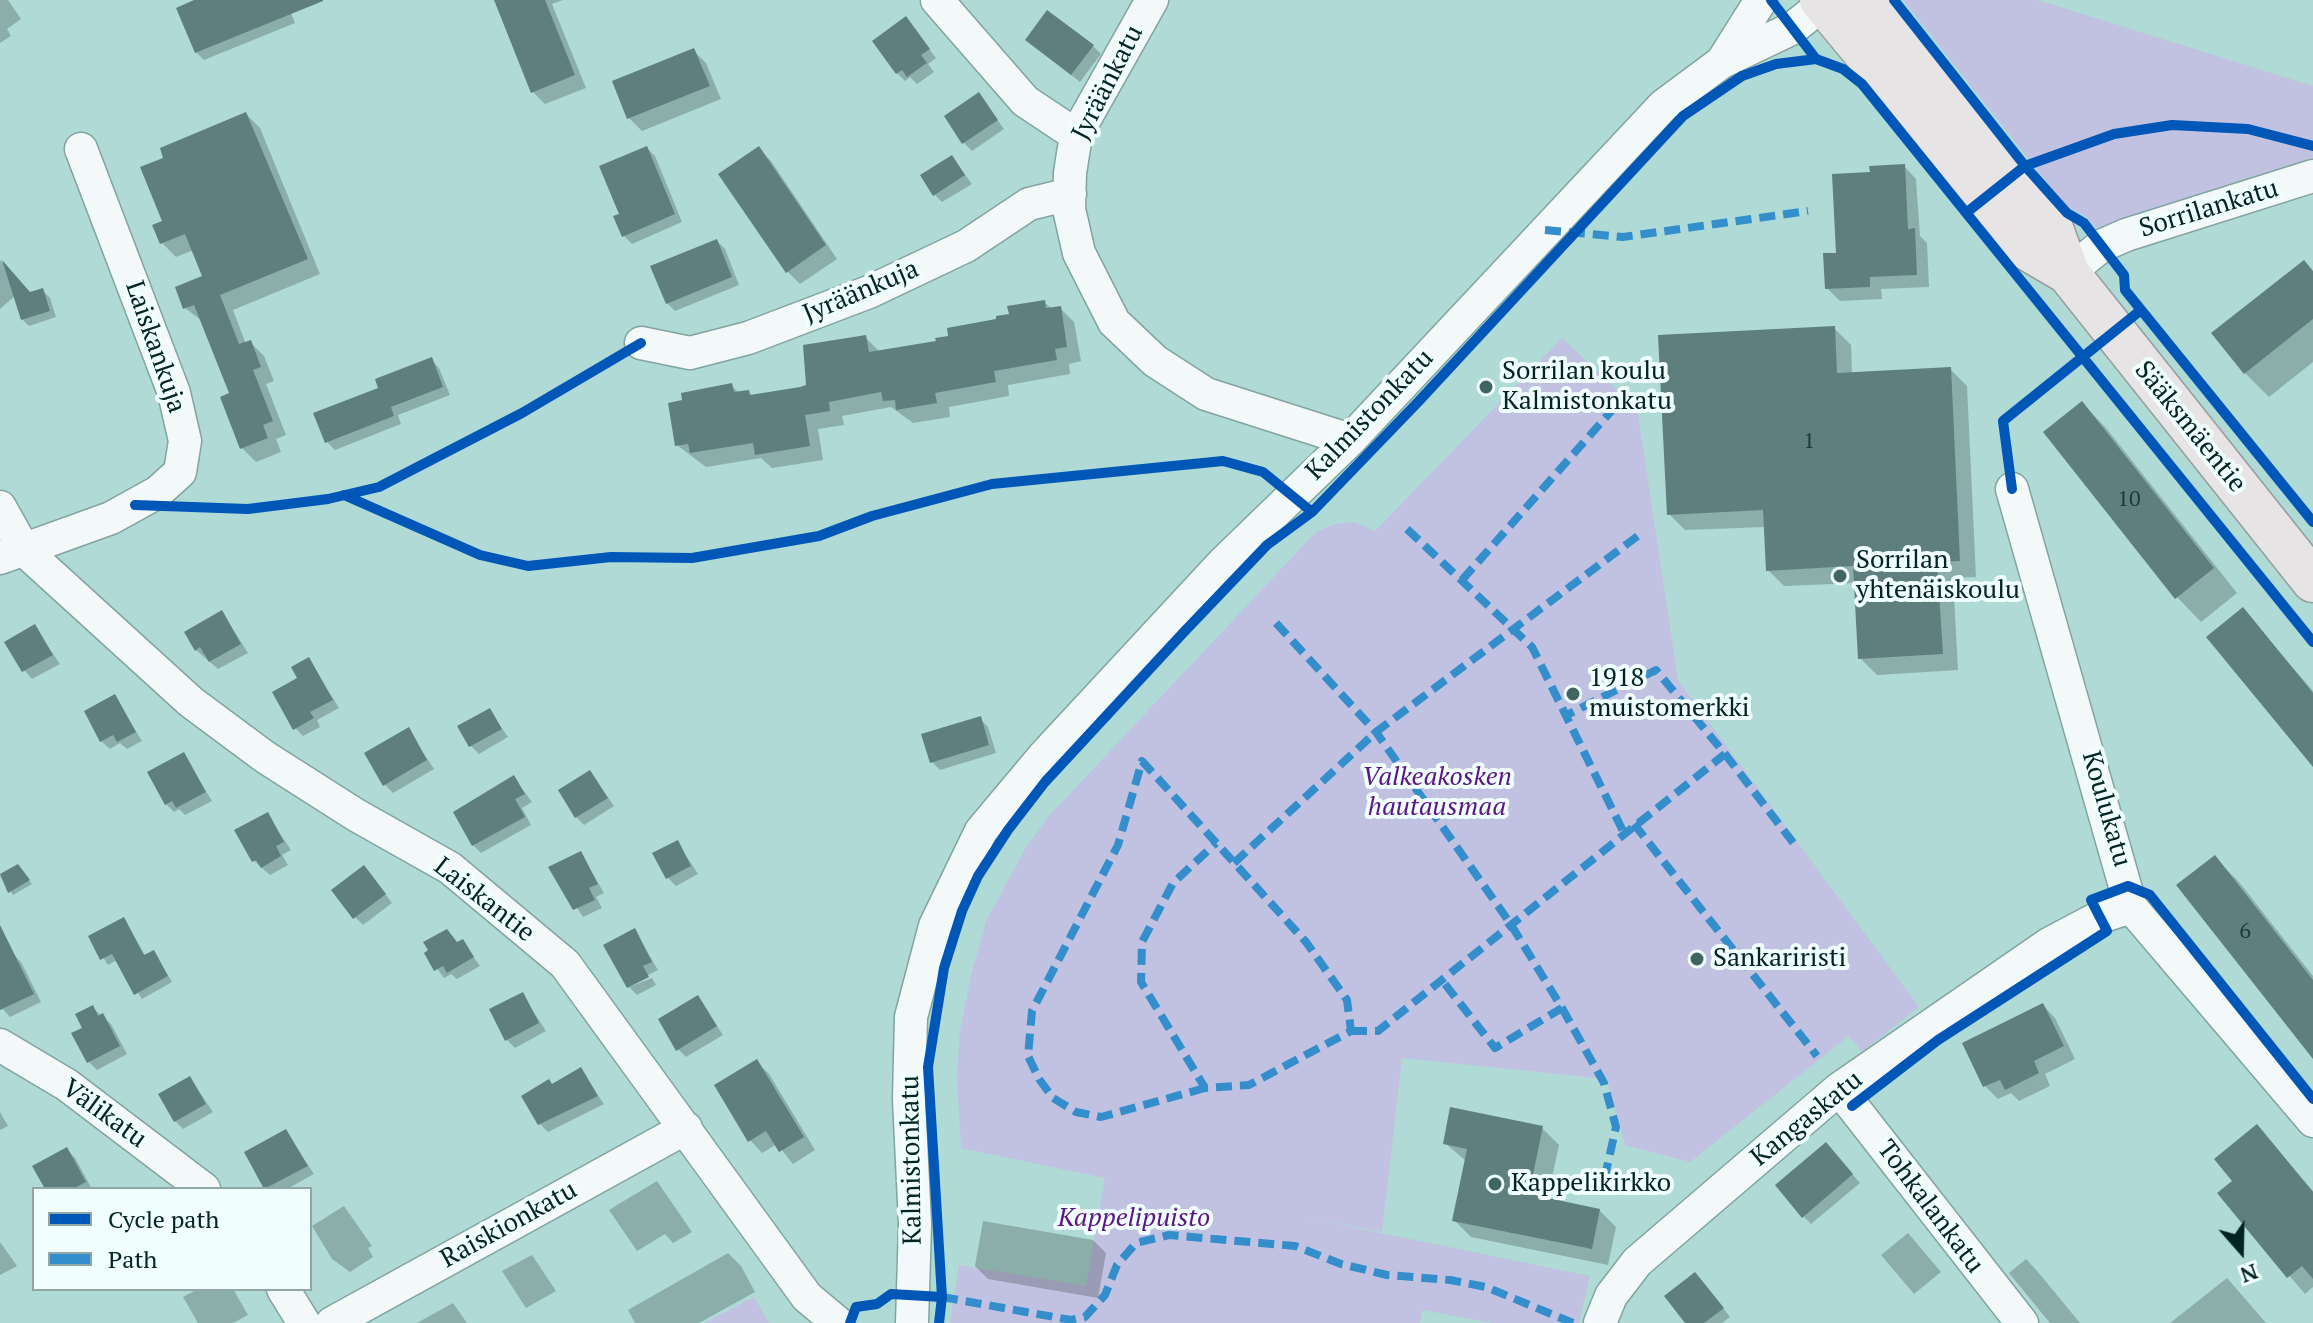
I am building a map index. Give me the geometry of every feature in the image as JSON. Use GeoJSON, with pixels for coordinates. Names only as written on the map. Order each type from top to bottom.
{"type":"FeatureCollection","features":[{"type":"Feature","properties":{"kind":"main road","name":"Sääksmäentie"},"geometry":{"type":"LineString","coordinates":[[1868,0],[2052,229],[2068,273],[2313,581]]}},
{"type":"Feature","properties":{"kind":"main road","name":"Sääksmäentie"},"geometry":{"type":"LineString","coordinates":[[1824,1],[2027,249],[2068,273]]}},
{"type":"Feature","properties":{"kind":"street"},"geometry":{"type":"LineString","coordinates":[[937,0],[1025,101],[1076,135]]}},
{"type":"Feature","properties":{"kind":"street","name":"Jyräänkatu"},"geometry":{"type":"LineString","coordinates":[[1152,0],[1076,135],[1070,194],[1079,253],[1114,322],[1155,361],[1206,394],[1350,440]]}},
{"type":"Feature","properties":{"kind":"street","name":"Kalmistonkatu"},"geometry":{"type":"LineString","coordinates":[[1722,62],[1761,0]]}},
{"type":"Feature","properties":{"kind":"street","name":"Kalmistonkatu"},"geometry":{"type":"LineString","coordinates":[[912,1323],[915,1224],[909,1099],[911,1017],[935,926],[981,831],[1043,757],[1224,562],[1350,440],[1664,105],[1722,62],[1786,32],[1824,1]]}},
{"type":"Feature","properties":{"kind":"street","name":"Laiskankuja"},"geometry":{"type":"LineString","coordinates":[[12,554],[111,518],[158,492],[180,472],[185,441],[174,393],[81,149]]}},
{"type":"Feature","properties":{"kind":"street","name":"Sorrilankatu"},"geometry":{"type":"LineString","coordinates":[[2068,273],[2101,246],[2126,235],[2313,176]]}},
{"type":"Feature","properties":{"kind":"street","name":"Jyräänkuja"},"geometry":{"type":"LineString","coordinates":[[641,343],[690,353],[748,338],[869,292],[966,246],[1029,204],[1070,194]]}},
{"type":"Feature","properties":{"kind":"street","name":"Koulukatu"},"geometry":{"type":"LineString","coordinates":[[2012,489],[2128,886],[2131,907],[2313,1121]]}},
{"type":"Feature","properties":{"kind":"street","name":"Laiskantie"},"geometry":{"type":"LineString","coordinates":[[0,507],[12,554],[191,702],[265,757],[356,815],[450,868],[565,964],[807,1297],[838,1323]]}},
{"type":"Feature","properties":{"kind":"street","name":"Kangaskatu"},"geometry":{"type":"LineString","coordinates":[[1600,1323],[1611,1296],[1637,1262],[1839,1089],[2049,944],[2100,917],[2131,907]]}},
{"type":"Feature","properties":{"kind":"street","name":"Välikatu"},"geometry":{"type":"LineString","coordinates":[[0,1045],[67,1085],[201,1187]]}},
{"type":"Feature","properties":{"kind":"street","name":"Tohkalankatu"},"geometry":{"type":"LineString","coordinates":[[1839,1089],[2022,1323]]}},
{"type":"Feature","properties":{"kind":"street","name":"Raiskionkatu"},"geometry":{"type":"LineString","coordinates":[[332,1323],[686,1128]]}},
{"type":"Feature","properties":{"kind":"street"},"geometry":{"type":"LineString","coordinates":[[284,1291],[304,1323]]}},
{"type":"Feature","properties":{"kind":"green space"},"geometry":{"type":"Polygon","coordinates":[[[1903,0],[2038,0],[2313,86],[2313,162],[2101,233],[2085,216],[2065,205],[1903,0]]]}},
{"type":"Feature","properties":{"kind":"green space","name":"Valkeakosken hautausmaa"},"geometry":{"type":"Polygon","coordinates":[[[1562,338],[1637,408],[1678,680],[1919,1007],[1862,1052],[1849,1036],[1690,1162],[1625,1145],[1607,1079],[1402,1058],[1382,1232],[1298,1216],[1590,1276],[1579,1323],[1492,1323],[1423,1310],[1420,1323],[950,1323],[959,1265],[1086,1286],[1105,1178],[961,1148],[957,1077],[960,1030],[971,976],[986,921],[1025,849],[1048,817],[1316,532],[1335,524],[1354,522],[1375,531],[1562,338]]]}},
{"type":"Feature","properties":{"kind":"green space"},"geometry":{"type":"Polygon","coordinates":[[[754,1297],[769,1323],[704,1323],[754,1297]]]}},
{"type":"Feature","properties":{"kind":"building"},"geometry":{"type":"Polygon","coordinates":[[[194,0],[323,1],[195,53],[176,8],[194,0]]]}},
{"type":"Feature","properties":{"kind":"building"},"geometry":{"type":"Polygon","coordinates":[[[494,0],[545,0],[575,75],[531,93],[494,0]]]}},
{"type":"Feature","properties":{"kind":"building"},"geometry":{"type":"Polygon","coordinates":[[[1047,10],[1094,45],[1071,75],[1025,40],[1047,10]]]}},
{"type":"Feature","properties":{"kind":"building"},"geometry":{"type":"Polygon","coordinates":[[[906,16],[930,49],[921,55],[927,63],[907,77],[902,70],[896,74],[872,41],[906,16]]]}},
{"type":"Feature","properties":{"kind":"building"},"geometry":{"type":"Polygon","coordinates":[[[694,48],[710,86],[627,119],[612,81],[694,48]]]}},
{"type":"Feature","properties":{"kind":"building"},"geometry":{"type":"Polygon","coordinates":[[[979,92],[998,120],[962,144],[944,116],[979,92]]]}},
{"type":"Feature","properties":{"kind":"building"},"geometry":{"type":"Polygon","coordinates":[[[246,112],[308,259],[220,295],[239,344],[251,340],[261,367],[253,370],[273,421],[263,425],[268,438],[240,449],[220,397],[229,393],[194,305],[183,309],[175,287],[202,276],[185,234],[160,244],[152,225],[162,221],[140,167],[163,158],[160,148],[246,112]]]}},
{"type":"Feature","properties":{"kind":"building"},"geometry":{"type":"Polygon","coordinates":[[[647,146],[675,214],[622,237],[613,216],[619,214],[599,166],[647,146]]]}},
{"type":"Feature","properties":{"kind":"building"},"geometry":{"type":"Polygon","coordinates":[[[759,146],[826,245],[786,273],[718,174],[759,146]]]}},
{"type":"Feature","properties":{"kind":"building"},"geometry":{"type":"Polygon","coordinates":[[[952,155],[965,175],[933,196],[920,175],[952,155]]]}},
{"type":"Feature","properties":{"kind":"building"},"geometry":{"type":"Polygon","coordinates":[[[1905,164],[1908,229],[1915,228],[1917,275],[1870,277],[1870,287],[1825,289],[1823,253],[1836,253],[1832,174],[1870,172],[1869,166],[1905,164]]]}},
{"type":"Feature","properties":{"kind":"building"},"geometry":{"type":"Polygon","coordinates":[[[717,239],[732,277],[666,304],[650,266],[717,239]]]}},
{"type":"Feature","properties":{"kind":"building"},"geometry":{"type":"Polygon","coordinates":[[[2,260],[30,292],[43,288],[50,311],[21,320],[2,260]]]}},
{"type":"Feature","properties":{"kind":"building"},"geometry":{"type":"Polygon","coordinates":[[[2304,260],[2313,271],[2313,319],[2244,374],[2211,333],[2304,260]]]}},
{"type":"Feature","properties":{"kind":"building"},"geometry":{"type":"Polygon","coordinates":[[[1045,300],[1046,308],[1061,306],[1067,347],[1055,349],[1057,360],[994,371],[996,382],[935,393],[937,403],[896,410],[895,400],[883,401],[881,392],[829,402],[830,411],[805,415],[810,446],[755,455],[753,443],[690,453],[688,444],[675,446],[668,403],[682,400],[681,393],[732,383],[734,392],[749,390],[750,395],[800,387],[806,385],[803,345],[866,335],[869,352],[936,341],[935,338],[948,336],[947,328],[996,319],[996,316],[1009,314],[1007,306],[1045,300]]]}},
{"type":"Feature","properties":{"kind":"building"},"geometry":{"type":"Polygon","coordinates":[[[1835,326],[1837,373],[1951,367],[1960,561],[1937,562],[1943,654],[1858,659],[1853,566],[1766,571],[1763,510],[1667,515],[1658,335],[1835,326]]]}},
{"type":"Feature","properties":{"kind":"building"},"geometry":{"type":"Polygon","coordinates":[[[432,357],[443,387],[391,407],[394,416],[325,443],[313,413],[378,388],[375,379],[432,357]]]}},
{"type":"Feature","properties":{"kind":"building"},"geometry":{"type":"Polygon","coordinates":[[[2082,401],[2214,568],[2175,599],[2043,432],[2082,401]]]}},
{"type":"Feature","properties":{"kind":"building"},"geometry":{"type":"Polygon","coordinates":[[[2243,607],[2313,693],[2313,767],[2206,637],[2243,607]]]}},
{"type":"Feature","properties":{"kind":"building"},"geometry":{"type":"Polygon","coordinates":[[[222,610],[241,644],[209,662],[200,647],[195,651],[184,632],[222,610]]]}},
{"type":"Feature","properties":{"kind":"building"},"geometry":{"type":"Polygon","coordinates":[[[35,624],[53,655],[22,672],[4,642],[35,624]]]}},
{"type":"Feature","properties":{"kind":"building"},"geometry":{"type":"Polygon","coordinates":[[[309,657],[333,700],[310,712],[314,718],[293,730],[272,692],[297,678],[291,667],[309,657]]]}},
{"type":"Feature","properties":{"kind":"building"},"geometry":{"type":"Polygon","coordinates":[[[115,694],[136,732],[117,742],[113,735],[100,742],[84,711],[115,694]]]}},
{"type":"Feature","properties":{"kind":"building"},"geometry":{"type":"Polygon","coordinates":[[[490,708],[502,729],[469,747],[457,726],[490,708]]]}},
{"type":"Feature","properties":{"kind":"building"},"geometry":{"type":"Polygon","coordinates":[[[981,716],[989,745],[930,763],[921,734],[981,716]]]}},
{"type":"Feature","properties":{"kind":"building"},"geometry":{"type":"Polygon","coordinates":[[[409,727],[427,760],[383,786],[364,753],[409,727]]]}},
{"type":"Feature","properties":{"kind":"building"},"geometry":{"type":"Polygon","coordinates":[[[184,752],[206,792],[176,808],[172,801],[165,805],[147,772],[184,752]]]}},
{"type":"Feature","properties":{"kind":"building"},"geometry":{"type":"Polygon","coordinates":[[[590,770],[608,798],[575,818],[558,790],[590,770]]]}},
{"type":"Feature","properties":{"kind":"building"},"geometry":{"type":"Polygon","coordinates":[[[514,775],[525,794],[515,799],[525,817],[472,846],[453,812],[514,775]]]}},
{"type":"Feature","properties":{"kind":"building"},"geometry":{"type":"Polygon","coordinates":[[[268,812],[284,842],[276,846],[281,856],[261,868],[256,860],[252,862],[234,830],[268,812]]]}},
{"type":"Feature","properties":{"kind":"building"},"geometry":{"type":"Polygon","coordinates":[[[678,840],[691,866],[666,879],[652,853],[678,840]]]}},
{"type":"Feature","properties":{"kind":"building"},"geometry":{"type":"Polygon","coordinates":[[[581,851],[598,884],[589,888],[595,900],[573,910],[548,867],[581,851]]]}},
{"type":"Feature","properties":{"kind":"building"},"geometry":{"type":"Polygon","coordinates":[[[2215,855],[2313,980],[2313,1059],[2176,885],[2215,855]]]}},
{"type":"Feature","properties":{"kind":"building"},"geometry":{"type":"Polygon","coordinates":[[[18,864],[30,880],[8,893],[0,874],[18,864]]]}},
{"type":"Feature","properties":{"kind":"building"},"geometry":{"type":"Polygon","coordinates":[[[364,865],[386,894],[353,919],[331,890],[364,865]]]}},
{"type":"Feature","properties":{"kind":"building"},"geometry":{"type":"Polygon","coordinates":[[[124,917],[144,955],[154,950],[168,976],[134,995],[112,954],[100,960],[88,936],[124,917]]]}},
{"type":"Feature","properties":{"kind":"building"},"geometry":{"type":"Polygon","coordinates":[[[0,925],[34,994],[0,1010],[0,925]]]}},
{"type":"Feature","properties":{"kind":"building"},"geometry":{"type":"Polygon","coordinates":[[[635,928],[652,962],[643,966],[649,977],[627,988],[603,945],[635,928]]]}},
{"type":"Feature","properties":{"kind":"building"},"geometry":{"type":"Polygon","coordinates":[[[447,929],[457,942],[463,939],[474,957],[447,973],[443,966],[434,971],[424,953],[428,950],[423,942],[447,929]]]}},
{"type":"Feature","properties":{"kind":"building"},"geometry":{"type":"Polygon","coordinates":[[[523,992],[539,1023],[505,1041],[489,1009],[523,992]]]}},
{"type":"Feature","properties":{"kind":"building"},"geometry":{"type":"Polygon","coordinates":[[[698,995],[717,1026],[676,1051],[658,1019],[698,995]]]}},
{"type":"Feature","properties":{"kind":"building"},"geometry":{"type":"Polygon","coordinates":[[[2043,1003],[2064,1046],[2034,1061],[2039,1073],[2005,1090],[2000,1080],[1983,1087],[1962,1043],[2043,1003]]]}},
{"type":"Feature","properties":{"kind":"building"},"geometry":{"type":"Polygon","coordinates":[[[93,1005],[98,1016],[103,1013],[120,1046],[87,1063],[71,1033],[82,1028],[75,1014],[93,1005]]]}},
{"type":"Feature","properties":{"kind":"building"},"geometry":{"type":"Polygon","coordinates":[[[757,1059],[804,1137],[779,1152],[766,1131],[748,1142],[714,1085],[757,1059]]]}},
{"type":"Feature","properties":{"kind":"building"},"geometry":{"type":"Polygon","coordinates":[[[581,1067],[598,1096],[538,1125],[521,1096],[549,1079],[552,1084],[581,1067]]]}},
{"type":"Feature","properties":{"kind":"building"},"geometry":{"type":"Polygon","coordinates":[[[190,1076],[206,1104],[174,1122],[158,1094],[190,1076]]]}},
{"type":"Feature","properties":{"kind":"building","name":"Kappelikirkko"},"geometry":{"type":"Polygon","coordinates":[[[1450,1107],[1543,1126],[1529,1194],[1600,1209],[1592,1249],[1452,1221],[1467,1149],[1443,1144],[1450,1107]]]}},
{"type":"Feature","properties":{"kind":"building"},"geometry":{"type":"Polygon","coordinates":[[[2257,1124],[2313,1192],[2313,1279],[2302,1266],[2287,1278],[2217,1193],[2232,1181],[2214,1159],[2257,1124]]]}},
{"type":"Feature","properties":{"kind":"building"},"geometry":{"type":"Polygon","coordinates":[[[286,1129],[308,1166],[263,1187],[244,1152],[286,1129]]]}},
{"type":"Feature","properties":{"kind":"building"},"geometry":{"type":"Polygon","coordinates":[[[1826,1142],[1853,1174],[1802,1218],[1775,1185],[1826,1142]]]}},
{"type":"Feature","properties":{"kind":"building"},"geometry":{"type":"Polygon","coordinates":[[[67,1147],[86,1182],[76,1187],[44,1187],[32,1166],[67,1147]]]}},
{"type":"Feature","properties":{"kind":"building"},"geometry":{"type":"Polygon","coordinates":[[[1695,1272],[1724,1308],[1704,1323],[1685,1323],[1664,1296],[1695,1272]]]}},
{"type":"Feature","properties":{"kind":"marked path"},"geometry":{"type":"LineString","coordinates":[[1545,230],[1623,237],[1808,211]]}},
{"type":"Feature","properties":{"kind":"marked path"},"geometry":{"type":"LineString","coordinates":[[1462,580],[1615,407]]}},
{"type":"Feature","properties":{"kind":"marked path"},"geometry":{"type":"LineString","coordinates":[[1407,529],[1532,647],[1623,831]]}},
{"type":"Feature","properties":{"kind":"marked path"},"geometry":{"type":"LineString","coordinates":[[1234,863],[1376,732],[1639,535]]}},
{"type":"Feature","properties":{"kind":"marked path"},"geometry":{"type":"LineString","coordinates":[[1276,623],[1376,732],[1510,923],[1562,1008],[1495,1048],[1441,979]]}},
{"type":"Feature","properties":{"kind":"marked path"},"geometry":{"type":"LineString","coordinates":[[1351,1031],[1378,1031],[1725,754],[1656,670],[1567,715]]}},
{"type":"Feature","properties":{"kind":"marked path"},"geometry":{"type":"LineString","coordinates":[[1725,754],[1798,849]]}},
{"type":"Feature","properties":{"kind":"marked path"},"geometry":{"type":"LineString","coordinates":[[1205,1088],[1101,1117],[1076,1112],[1053,1098],[1028,1056],[1032,1011],[1118,845],[1142,761],[1306,942],[1347,1000],[1351,1031],[1249,1085],[1205,1088],[1141,982],[1142,942],[1173,883],[1216,843]]}},
{"type":"Feature","properties":{"kind":"marked path"},"geometry":{"type":"LineString","coordinates":[[1634,824],[1817,1056]]}},
{"type":"Feature","properties":{"kind":"marked path"},"geometry":{"type":"LineString","coordinates":[[1562,1008],[1604,1083],[1616,1127],[1603,1185]]}},
{"type":"Feature","properties":{"kind":"marked path"},"geometry":{"type":"LineString","coordinates":[[942,1297],[1071,1320],[1085,1317],[1105,1295],[1117,1265],[1136,1243],[1169,1235],[1295,1246],[1341,1264],[1387,1275],[1450,1280],[1486,1287],[1573,1323]]}},
{"type":"Feature","properties":{"kind":"cycle path"},"geometry":{"type":"LineString","coordinates":[[1771,0],[1816,59],[1843,69],[1862,84],[2313,642]]}},
{"type":"Feature","properties":{"kind":"cycle path"},"geometry":{"type":"LineString","coordinates":[[1894,0],[2025,166],[2067,213],[2084,223],[2124,275],[2125,290],[2313,522]]}},
{"type":"Feature","properties":{"kind":"cycle path"},"geometry":{"type":"LineString","coordinates":[[939,1323],[942,1297],[928,1067],[944,968],[962,911],[978,876],[1008,830],[1045,782],[1183,633],[1267,545],[1312,512],[1683,116],[1742,76],[1776,64],[1816,59]]}},
{"type":"Feature","properties":{"kind":"cycle path"},"geometry":{"type":"LineString","coordinates":[[1966,213],[2025,166],[2114,134],[2172,125],[2248,129],[2313,146]]}},
{"type":"Feature","properties":{"kind":"cycle path"},"geometry":{"type":"LineString","coordinates":[[2012,489],[2003,421],[2141,310]]}},
{"type":"Feature","properties":{"kind":"cycle path"},"geometry":{"type":"LineString","coordinates":[[135,505],[248,509],[328,499],[379,487],[522,413],[641,343]]}},
{"type":"Feature","properties":{"kind":"cycle path"},"geometry":{"type":"LineString","coordinates":[[344,495],[480,555],[528,566],[611,557],[692,558],[819,536],[872,516],[992,484],[1223,461],[1263,472],[1312,512]]}},
{"type":"Feature","properties":{"kind":"cycle path"},"geometry":{"type":"LineString","coordinates":[[1852,1106],[1938,1040],[2107,931],[2091,900],[2128,886],[2150,895],[2313,1099]]}},
{"type":"Feature","properties":{"kind":"cycle path"},"geometry":{"type":"LineString","coordinates":[[850,1323],[856,1307],[877,1304],[891,1294],[942,1297]]}},
{"type":"Feature","properties":{"kind":"place","name":"Sorrilan koulu Kalmistonkatu"},"geometry":{"type":"Point","coordinates":[1486,387]}},
{"type":"Feature","properties":{"kind":"place","name":"Sorrilan yhtenäiskoulu"},"geometry":{"type":"Point","coordinates":[1840,576]}},
{"type":"Feature","properties":{"kind":"place","name":"1918 muistomerkki"},"geometry":{"type":"Point","coordinates":[1573,694]}},
{"type":"Feature","properties":{"kind":"place","name":"Sankariristi"},"geometry":{"type":"Point","coordinates":[1697,959]}},
{"type":"Feature","properties":{"kind":"place","name":"Kappelikirkko"},"geometry":{"type":"Point","coordinates":[1495,1184]}},
{"type":"Feature","properties":{"kind":"park label","name":"Kappelipuisto"},"geometry":{"type":"Point","coordinates":[1134,1219]}}]}
